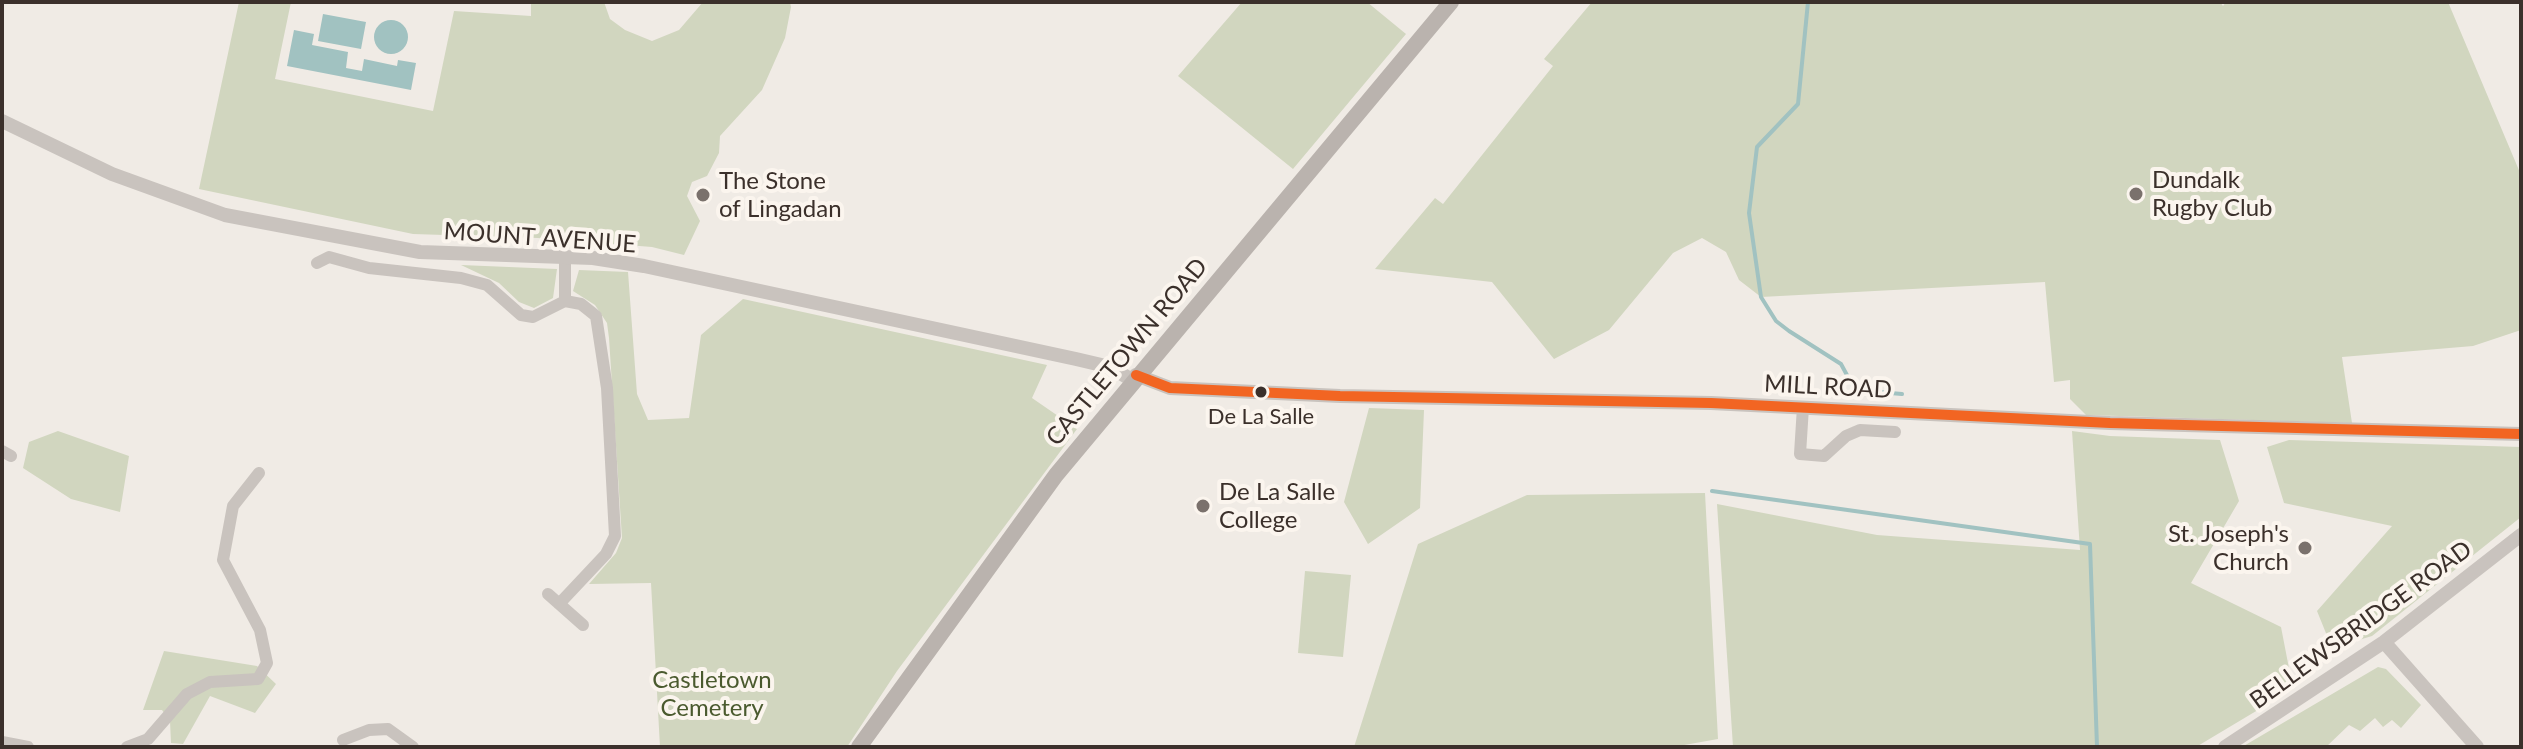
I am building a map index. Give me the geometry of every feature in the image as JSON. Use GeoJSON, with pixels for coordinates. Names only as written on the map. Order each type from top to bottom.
{"type":"FeatureCollection","features":[{"type":"Feature","properties":{"kind":"main road","name":"CASTLETOWN ROAD"},"geometry":{"type":"LineString","coordinates":[[859,747],[1056,475],[1451,2]]}},
{"type":"Feature","properties":{"kind":"street","name":"MOUNT AVENUE"},"geometry":{"type":"LineString","coordinates":[[2,121],[112,174],[225,215],[420,252],[593,258],[644,266],[1110,367],[1134,378]]}},
{"type":"Feature","properties":{"kind":"street"},"geometry":{"type":"LineString","coordinates":[[317,263],[329,257],[369,268],[461,278],[487,285],[521,315],[533,317],[565,301],[581,304],[596,316],[602,339],[615,536],[606,554],[559,604]]}},
{"type":"Feature","properties":{"kind":"street"},"geometry":{"type":"LineString","coordinates":[[565,258],[565,301]]}},
{"type":"Feature","properties":{"kind":"street","name":"MILL ROAD"},"geometry":{"type":"LineString","coordinates":[[1134,378],[1170,388],[1340,396],[1534,398],[1803,407],[2110,423],[2521,434]]}},
{"type":"Feature","properties":{"kind":"street"},"geometry":{"type":"LineString","coordinates":[[1803,407],[1800,454],[1824,456],[1846,436],[1860,430],[1895,432]]}},
{"type":"Feature","properties":{"kind":"street"},"geometry":{"type":"LineString","coordinates":[[127,747],[148,739],[187,694],[210,682],[258,679],[267,663],[260,630],[223,560],[233,506],[259,473]]}},
{"type":"Feature","properties":{"kind":"street","name":"BELLEWSBRIDGE ROAD"},"geometry":{"type":"LineString","coordinates":[[2225,747],[2384,642],[2521,535]]}},
{"type":"Feature","properties":{"kind":"street"},"geometry":{"type":"LineString","coordinates":[[548,594],[583,625]]}},
{"type":"Feature","properties":{"kind":"street"},"geometry":{"type":"LineString","coordinates":[[2384,642],[2477,747]]}},
{"type":"Feature","properties":{"kind":"street"},"geometry":{"type":"LineString","coordinates":[[343,740],[369,730],[388,729],[413,747]]}},
{"type":"Feature","properties":{"kind":"street"},"geometry":{"type":"LineString","coordinates":[[6,745],[28,747]]}},
{"type":"Feature","properties":{"kind":"green space"},"geometry":{"type":"Polygon","coordinates":[[[239,2],[291,2],[275,79],[433,111],[454,11],[531,16],[531,2],[604,2],[610,19],[625,30],[652,41],[679,30],[703,2],[790,2],[791,7],[785,38],[762,90],[720,136],[719,153],[707,176],[692,182],[687,196],[700,221],[684,255],[652,247],[538,238],[413,234],[199,189],[239,2]]]}},
{"type":"Feature","properties":{"kind":"green space"},"geometry":{"type":"Polygon","coordinates":[[[1242,2],[1367,2],[1406,34],[1293,169],[1178,76],[1242,2]]]}},
{"type":"Feature","properties":{"kind":"green space","name":"Dundalk Rugby Club"},"geometry":{"type":"Polygon","coordinates":[[[1592,2],[2220,2],[2223,6],[2226,2],[2448,2],[2521,175],[2521,330],[2473,346],[2342,357],[2352,423],[2086,415],[2070,399],[2070,380],[2054,382],[2045,282],[1761,297],[1739,280],[1726,252],[1702,238],[1673,253],[1609,330],[1554,359],[1492,282],[1375,269],[1435,198],[1443,204],[1553,66],[1544,59],[1592,2]]]}},
{"type":"Feature","properties":{"kind":"green space"},"geometry":{"type":"Polygon","coordinates":[[[461,265],[557,269],[553,298],[534,308],[519,302],[499,283],[461,265]]]}},
{"type":"Feature","properties":{"kind":"green space","name":"Castletown Cemetery"},"geometry":{"type":"Polygon","coordinates":[[[579,270],[628,272],[637,394],[648,420],[689,418],[701,335],[743,299],[1047,365],[1032,398],[1077,429],[897,671],[847,747],[660,747],[651,583],[589,584],[616,553],[622,538],[607,323],[595,305],[573,291],[579,270]]]}},
{"type":"Feature","properties":{"kind":"green space"},"geometry":{"type":"Polygon","coordinates":[[[1369,408],[1424,410],[1420,508],[1368,544],[1344,502],[1369,408]]]}},
{"type":"Feature","properties":{"kind":"green space"},"geometry":{"type":"Polygon","coordinates":[[[58,431],[129,456],[120,512],[71,499],[23,468],[29,442],[58,431]]]}},
{"type":"Feature","properties":{"kind":"green space"},"geometry":{"type":"Polygon","coordinates":[[[2072,431],[2110,436],[2220,440],[2239,501],[2191,583],[2281,627],[2293,689],[2196,747],[1733,747],[1717,504],[1877,535],[2080,550],[2072,431]]]}},
{"type":"Feature","properties":{"kind":"green space"},"geometry":{"type":"Polygon","coordinates":[[[2289,440],[2521,447],[2521,517],[2372,636],[2332,648],[2317,611],[2392,526],[2284,503],[2267,447],[2289,440]]]}},
{"type":"Feature","properties":{"kind":"green space"},"geometry":{"type":"Polygon","coordinates":[[[1705,493],[1718,739],[1673,747],[1354,747],[1418,544],[1527,495],[1705,493]]]}},
{"type":"Feature","properties":{"kind":"green space"},"geometry":{"type":"Polygon","coordinates":[[[1305,571],[1351,575],[1343,657],[1298,653],[1305,571]]]}},
{"type":"Feature","properties":{"kind":"green space"},"geometry":{"type":"Polygon","coordinates":[[[164,651],[257,666],[276,684],[255,713],[210,696],[183,744],[171,743],[170,721],[162,710],[143,710],[164,651]]]}},
{"type":"Feature","properties":{"kind":"green space"},"geometry":{"type":"Polygon","coordinates":[[[2378,667],[2386,669],[2421,705],[2401,728],[2392,720],[2383,727],[2375,718],[2360,731],[2349,725],[2326,747],[2242,747],[2378,667]]]}},
{"type":"Feature","properties":{"kind":"water"},"geometry":{"type":"Polygon","coordinates":[[[323,14],[366,22],[361,49],[318,41],[323,14]]]}},
{"type":"Feature","properties":{"kind":"water"},"geometry":{"type":"Polygon","coordinates":[[[391,20],[403,25],[408,37],[403,49],[391,54],[379,49],[374,37],[379,25],[391,20]]]}},
{"type":"Feature","properties":{"kind":"water"},"geometry":{"type":"Polygon","coordinates":[[[294,30],[314,34],[312,45],[348,52],[346,68],[362,71],[364,59],[397,66],[398,60],[416,63],[411,90],[287,66],[294,30]]]}},
{"type":"Feature","properties":{"kind":"waterway"},"geometry":{"type":"LineString","coordinates":[[1808,2],[1798,104],[1757,147],[1749,213],[1761,297],[1776,321],[1841,364],[1855,390],[1902,394]]}},
{"type":"Feature","properties":{"kind":"waterway"},"geometry":{"type":"LineString","coordinates":[[1712,491],[2090,544],[2097,747]]}},
{"type":"Feature","properties":{"kind":"transit line"},"geometry":{"type":"LineString","coordinates":[[1136,375],[1170,388],[1340,396],[1711,403],[2110,423],[2521,434]]}},
{"type":"Feature","properties":{"kind":"place","name":"Dundalk Rugby Club"},"geometry":{"type":"Point","coordinates":[2136,194]}},
{"type":"Feature","properties":{"kind":"place","name":"The Stone of Lingadan"},"geometry":{"type":"Point","coordinates":[703,195]}},
{"type":"Feature","properties":{"kind":"place","name":"De La Salle"},"geometry":{"type":"Point","coordinates":[1261,392]}},
{"type":"Feature","properties":{"kind":"place","name":"De La Salle College"},"geometry":{"type":"Point","coordinates":[1203,506]}},
{"type":"Feature","properties":{"kind":"place","name":"St. Joseph's Church"},"geometry":{"type":"Point","coordinates":[2305,548]}}]}
